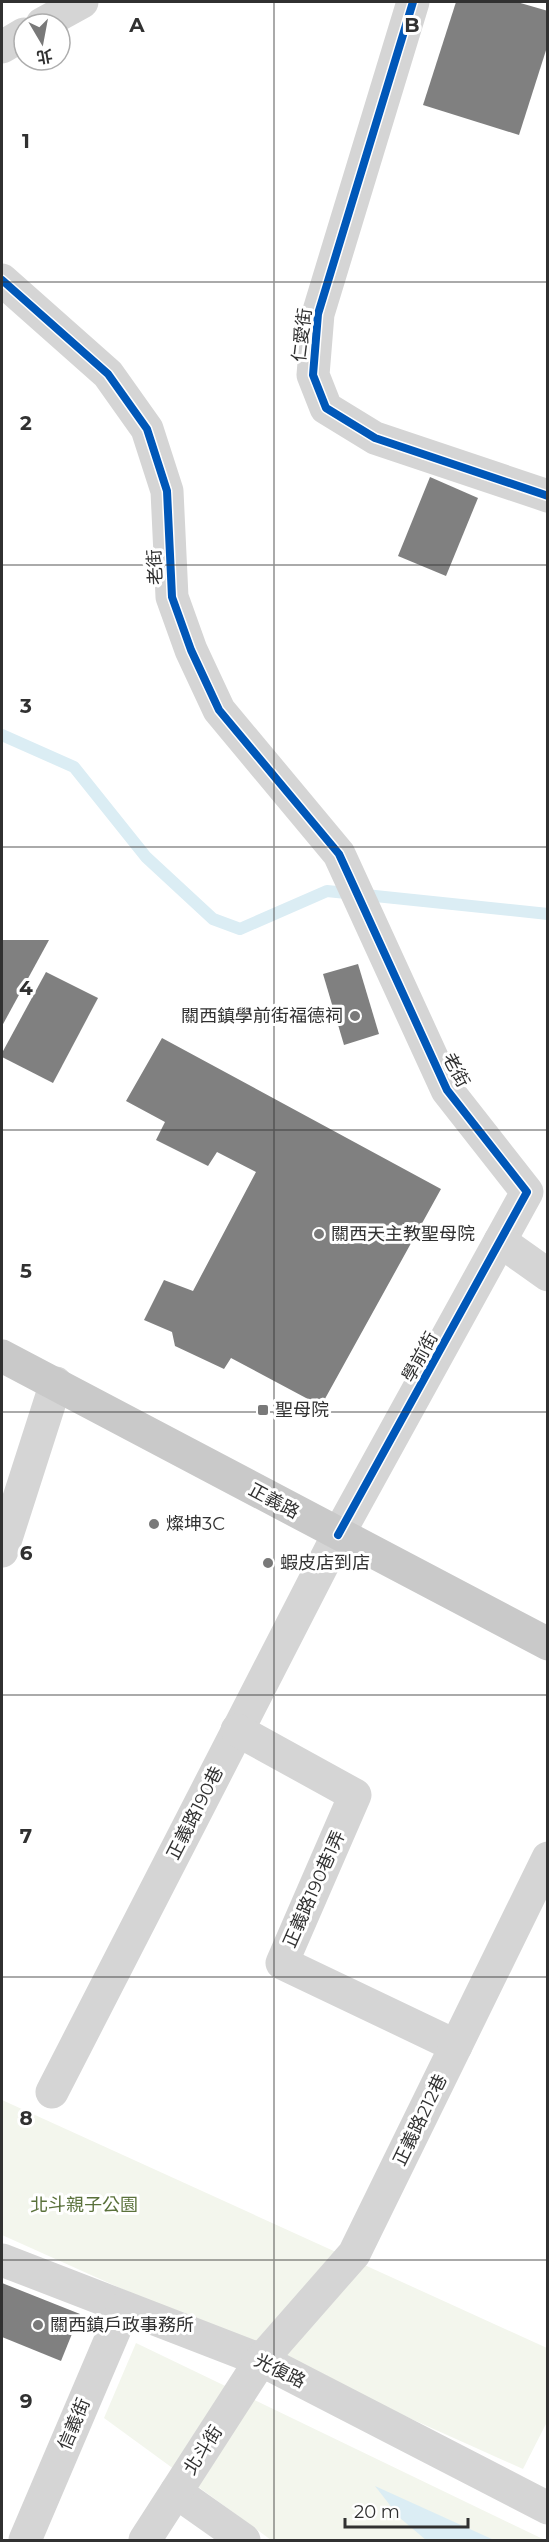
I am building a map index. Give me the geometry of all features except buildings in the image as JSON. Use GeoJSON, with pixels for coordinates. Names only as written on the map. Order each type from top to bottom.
{"type":"FeatureCollection","features":[{"type":"Feature","properties":{"kind":"main road","name":"正義路"},"geometry":{"type":"LineString","coordinates":[[2,1356],[548,1644]]}},
{"type":"Feature","properties":{"kind":"street"},"geometry":{"type":"LineString","coordinates":[[64,12],[82,2]]}},
{"type":"Feature","properties":{"kind":"street","name":"仁愛街"},"geometry":{"type":"LineString","coordinates":[[413,2],[318,314],[313,375],[326,408],[375,438],[548,496]]}},
{"type":"Feature","properties":{"kind":"street","name":"老街"},"geometry":{"type":"LineString","coordinates":[[2,280],[108,374],[147,429],[167,491],[172,597],[191,650],[219,710],[339,854],[447,1090],[527,1192]]}},
{"type":"Feature","properties":{"kind":"street","name":"學前街"},"geometry":{"type":"LineString","coordinates":[[338,1535],[527,1192]]}},
{"type":"Feature","properties":{"kind":"street"},"geometry":{"type":"LineString","coordinates":[[500,1242],[548,1275]]}},
{"type":"Feature","properties":{"kind":"street"},"geometry":{"type":"LineString","coordinates":[[2,1551],[56,1383]]}},
{"type":"Feature","properties":{"kind":"street","name":"正義路190巷"},"geometry":{"type":"LineString","coordinates":[[52,2092],[338,1535]]}},
{"type":"Feature","properties":{"kind":"street","name":"正義路190巷1弄"},"geometry":{"type":"LineString","coordinates":[[237,1730],[355,1795],[282,1963],[456,2046]]}},
{"type":"Feature","properties":{"kind":"street","name":"正義路212巷"},"geometry":{"type":"LineString","coordinates":[[261,2361],[354,2254],[548,1858]]}},
{"type":"Feature","properties":{"kind":"street","name":"光復路"},"geometry":{"type":"LineString","coordinates":[[2,2260],[261,2361],[548,2508]]}},
{"type":"Feature","properties":{"kind":"street","name":"信義街"},"geometry":{"type":"LineString","coordinates":[[25,2541],[124,2307]]}},
{"type":"Feature","properties":{"kind":"street","name":"北斗街"},"geometry":{"type":"LineString","coordinates":[[146,2541],[261,2361]]}},
{"type":"Feature","properties":{"kind":"street"},"geometry":{"type":"LineString","coordinates":[[176,2493],[244,2541]]}},
{"type":"Feature","properties":{"kind":"green space","name":"北斗親子公園"},"geometry":{"type":"Polygon","coordinates":[[[2,2100],[547,2348],[547,2422],[523,2469],[2,2235],[2,2100]]]}},
{"type":"Feature","properties":{"kind":"green space"},"geometry":{"type":"Polygon","coordinates":[[[136,2343],[545,2540],[271,2540],[104,2418],[136,2343]]]}},
{"type":"Feature","properties":{"kind":"shaded area"},"geometry":{"type":"Polygon","coordinates":[[[375,2486],[494,2540],[426,2540],[400,2518],[375,2486]]]}},
{"type":"Feature","properties":{"kind":"waterway"},"geometry":{"type":"LineString","coordinates":[[2,735],[74,767],[146,857],[213,919],[240,929],[327,891],[548,914]]}},
{"type":"Feature","properties":{"kind":"cycle path"},"geometry":{"type":"LineString","coordinates":[[413,2],[318,314],[313,375],[326,408],[375,438],[548,496]]}},
{"type":"Feature","properties":{"kind":"cycle path"},"geometry":{"type":"LineString","coordinates":[[2,280],[108,374],[147,429],[167,491],[172,597],[191,650],[219,710],[339,854],[447,1090],[527,1192],[338,1535]]}},
{"type":"Feature","properties":{"kind":"place","name":"關西鎮學前街福德祠"},"geometry":{"type":"Point","coordinates":[355,1016]}},
{"type":"Feature","properties":{"kind":"place","name":"關西天主教聖母院"},"geometry":{"type":"Point","coordinates":[319,1234]}},
{"type":"Feature","properties":{"kind":"place","name":"聖母院"},"geometry":{"type":"Point","coordinates":[263,1410]}},
{"type":"Feature","properties":{"kind":"place","name":"燦坤3C"},"geometry":{"type":"Point","coordinates":[154,1524]}},
{"type":"Feature","properties":{"kind":"place","name":"蝦皮店到店"},"geometry":{"type":"Point","coordinates":[268,1563]}},
{"type":"Feature","properties":{"kind":"place","name":"關西鎮戶政事務所"},"geometry":{"type":"Point","coordinates":[38,2325]}}]}
